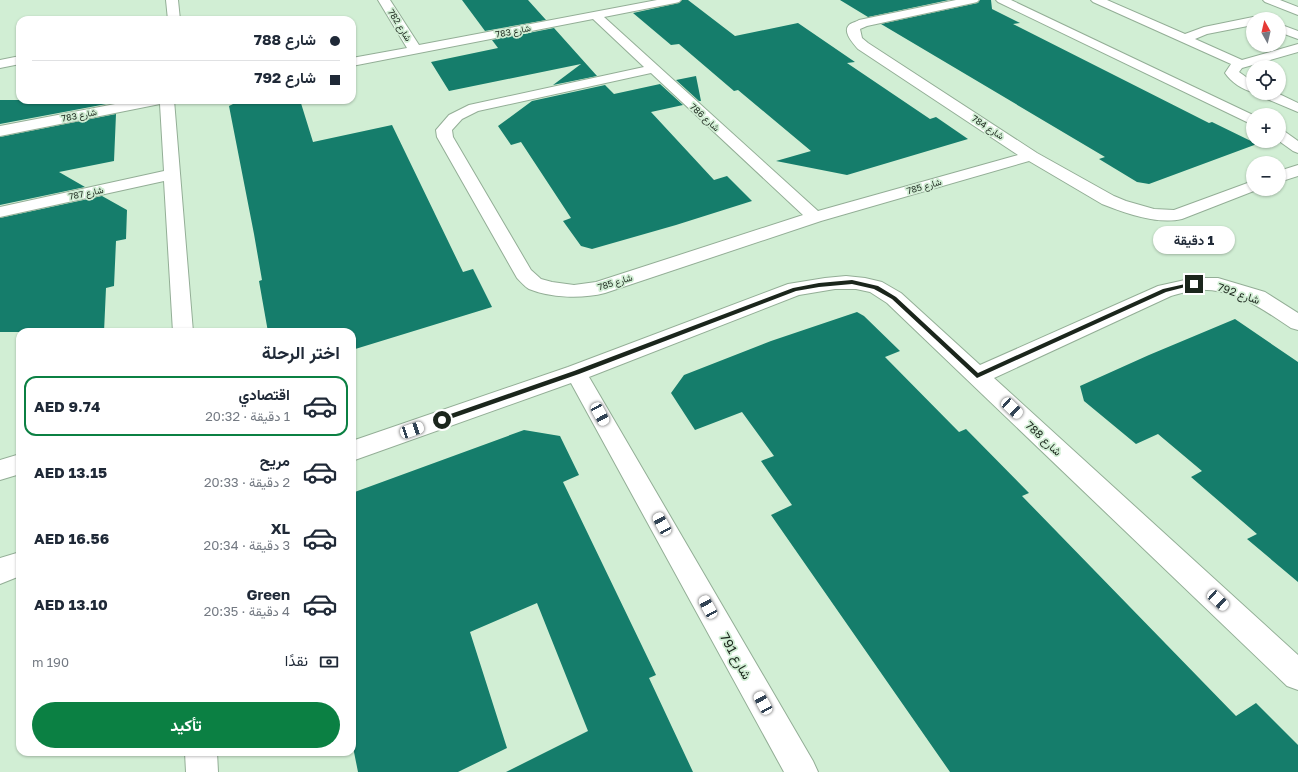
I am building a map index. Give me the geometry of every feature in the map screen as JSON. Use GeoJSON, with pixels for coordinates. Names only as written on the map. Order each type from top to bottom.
{"type":"FeatureCollection","features":[{"type":"Feature","properties":{"kind":"street"},"geometry":{"type":"LineString","coordinates":[[172,0],[174,16]]}},
{"type":"Feature","properties":{"kind":"street","name":"شارع 783"},"geometry":{"type":"LineString","coordinates":[[356,61],[675,0]]}},
{"type":"Feature","properties":{"kind":"street","name":"شارع 784"},"geometry":{"type":"LineString","coordinates":[[973,0],[863,23],[854,27],[856,39],[863,46],[1031,156],[1108,200],[1120,205],[1154,214],[1176,215],[1246,189]]}},
{"type":"Feature","properties":{"kind":"street"},"geometry":{"type":"LineString","coordinates":[[1002,0],[1246,118]]}},
{"type":"Feature","properties":{"kind":"street"},"geometry":{"type":"LineString","coordinates":[[1097,0],[1241,64]]}},
{"type":"Feature","properties":{"kind":"street"},"geometry":{"type":"LineString","coordinates":[[1269,0],[1298,11]]}},
{"type":"Feature","properties":{"kind":"street","name":"شارع 782"},"geometry":{"type":"LineString","coordinates":[[388,1],[415,50]]}},
{"type":"Feature","properties":{"kind":"street","name":"شارع 786"},"geometry":{"type":"LineString","coordinates":[[595,15],[652,69],[815,217]]}},
{"type":"Feature","properties":{"kind":"street"},"geometry":{"type":"LineString","coordinates":[[1184,39],[1204,31],[1246,22]]}},
{"type":"Feature","properties":{"kind":"street"},"geometry":{"type":"LineString","coordinates":[[1286,31],[1298,35]]}},
{"type":"Feature","properties":{"kind":"street"},"geometry":{"type":"LineString","coordinates":[[1246,84],[1236,78],[1232,73],[1233,70],[1241,64],[1298,48]]}},
{"type":"Feature","properties":{"kind":"street"},"geometry":{"type":"LineString","coordinates":[[0,64],[16,61]]}},
{"type":"Feature","properties":{"kind":"street","name":"شارع 785"},"geometry":{"type":"LineString","coordinates":[[652,69],[474,108],[458,114],[449,122],[444,130],[445,137],[524,274],[535,284],[574,291],[598,288],[815,217],[1031,156]]}},
{"type":"Feature","properties":{"kind":"street"},"geometry":{"type":"LineString","coordinates":[[1280,100],[1298,108]]}},
{"type":"Feature","properties":{"kind":"street","name":"شارع 783"},"geometry":{"type":"LineString","coordinates":[[0,130],[137,104]]}},
{"type":"Feature","properties":{"kind":"street"},"geometry":{"type":"LineString","coordinates":[[167,104],[183,328]]}},
{"type":"Feature","properties":{"kind":"street"},"geometry":{"type":"LineString","coordinates":[[1286,139],[1298,148]]}},
{"type":"Feature","properties":{"kind":"street"},"geometry":{"type":"LineString","coordinates":[[1286,174],[1298,170]]}},
{"type":"Feature","properties":{"kind":"street","name":"شارع 787"},"geometry":{"type":"LineString","coordinates":[[0,212],[172,174]]}},
{"type":"Feature","properties":{"kind":"street","name":"شارع 788"},"geometry":{"type":"LineString","coordinates":[[356,450],[576,372],[795,289],[852,282],[876,287],[894,298],[1298,675]]}},
{"type":"Feature","properties":{"kind":"street","name":"شارع 792"},"geometry":{"type":"LineString","coordinates":[[977,376],[1165,290],[1194,284],[1218,284],[1258,297],[1298,323]]}},
{"type":"Feature","properties":{"kind":"street","name":"شارع 791"},"geometry":{"type":"LineString","coordinates":[[576,372],[802,772]]}},
{"type":"Feature","properties":{"kind":"street"},"geometry":{"type":"LineString","coordinates":[[0,470],[16,465]]}},
{"type":"Feature","properties":{"kind":"street"},"geometry":{"type":"LineString","coordinates":[[0,571],[16,565]]}},
{"type":"Feature","properties":{"kind":"street"},"geometry":{"type":"LineString","coordinates":[[201,756],[202,772]]}},
{"type":"Feature","properties":{"kind":"building"},"geometry":{"type":"Polygon","coordinates":[[[462,0],[528,0],[546,20],[485,31],[462,0]]]}},
{"type":"Feature","properties":{"kind":"building"},"geometry":{"type":"Polygon","coordinates":[[[682,0],[688,0],[735,36],[798,23],[855,62],[847,63],[930,119],[936,117],[968,139],[847,175],[776,161],[811,151],[738,90],[734,91],[679,44],[671,45],[633,13],[679,3],[682,0]]]}},
{"type":"Feature","properties":{"kind":"building"},"geometry":{"type":"Polygon","coordinates":[[[840,0],[949,0],[868,17],[840,0]]]}},
{"type":"Feature","properties":{"kind":"building"},"geometry":{"type":"Polygon","coordinates":[[[980,0],[991,0],[992,9],[1020,23],[1013,24],[1209,123],[1212,122],[1246,139],[1246,148],[1149,184],[1137,182],[1099,159],[1105,157],[881,24],[978,3],[980,0]]]}},
{"type":"Feature","properties":{"kind":"building"},"geometry":{"type":"Polygon","coordinates":[[[554,28],[597,76],[553,85],[581,64],[449,91],[431,62],[498,48],[492,40],[554,28]]]}},
{"type":"Feature","properties":{"kind":"building"},"geometry":{"type":"Polygon","coordinates":[[[696,76],[701,101],[699,101],[676,80],[696,76]]]}},
{"type":"Feature","properties":{"kind":"building"},"geometry":{"type":"Polygon","coordinates":[[[660,84],[683,105],[651,112],[714,180],[727,176],[752,201],[592,249],[581,246],[563,221],[571,218],[521,142],[511,145],[498,126],[532,101],[605,85],[614,94],[660,84]]]}},
{"type":"Feature","properties":{"kind":"building"},"geometry":{"type":"Polygon","coordinates":[[[0,100],[16,100],[16,104],[106,104],[0,124],[0,100]]]}},
{"type":"Feature","properties":{"kind":"building"},"geometry":{"type":"Polygon","coordinates":[[[233,104],[301,104],[313,142],[392,125],[463,272],[473,269],[492,307],[356,349],[356,328],[267,328],[259,281],[262,280],[229,106],[233,104]]]}},
{"type":"Feature","properties":{"kind":"building"},"geometry":{"type":"Polygon","coordinates":[[[116,114],[114,161],[59,172],[85,187],[0,205],[0,137],[116,114]]]}},
{"type":"Feature","properties":{"kind":"building"},"geometry":{"type":"Polygon","coordinates":[[[102,196],[127,210],[126,239],[116,241],[114,286],[106,288],[104,328],[16,328],[16,332],[0,332],[0,218],[102,196]]]}},
{"type":"Feature","properties":{"kind":"building"},"geometry":{"type":"Polygon","coordinates":[[[857,312],[864,316],[900,351],[885,357],[959,432],[966,429],[1029,493],[1022,496],[1236,716],[1256,703],[1298,745],[1298,772],[950,772],[771,515],[792,505],[761,461],[774,456],[742,412],[695,430],[671,393],[684,375],[771,341],[857,312]]]}},
{"type":"Feature","properties":{"kind":"building"},"geometry":{"type":"Polygon","coordinates":[[[1235,319],[1298,362],[1298,582],[1247,539],[1257,534],[1191,477],[1202,471],[1158,434],[1136,444],[1084,401],[1080,386],[1235,319]]]}},
{"type":"Feature","properties":{"kind":"building"},"geometry":{"type":"Polygon","coordinates":[[[524,430],[560,436],[579,475],[563,482],[656,675],[649,678],[693,772],[506,772],[588,731],[537,603],[470,632],[507,748],[458,772],[358,772],[355,756],[356,492],[524,430]]]}},
{"type":"Feature","properties":{"kind":"route"},"geometry":{"type":"LineString","coordinates":[[442,420],[576,372],[795,289],[852,282],[876,287],[894,298],[977,376],[1165,290],[1194,284]]}}]}
